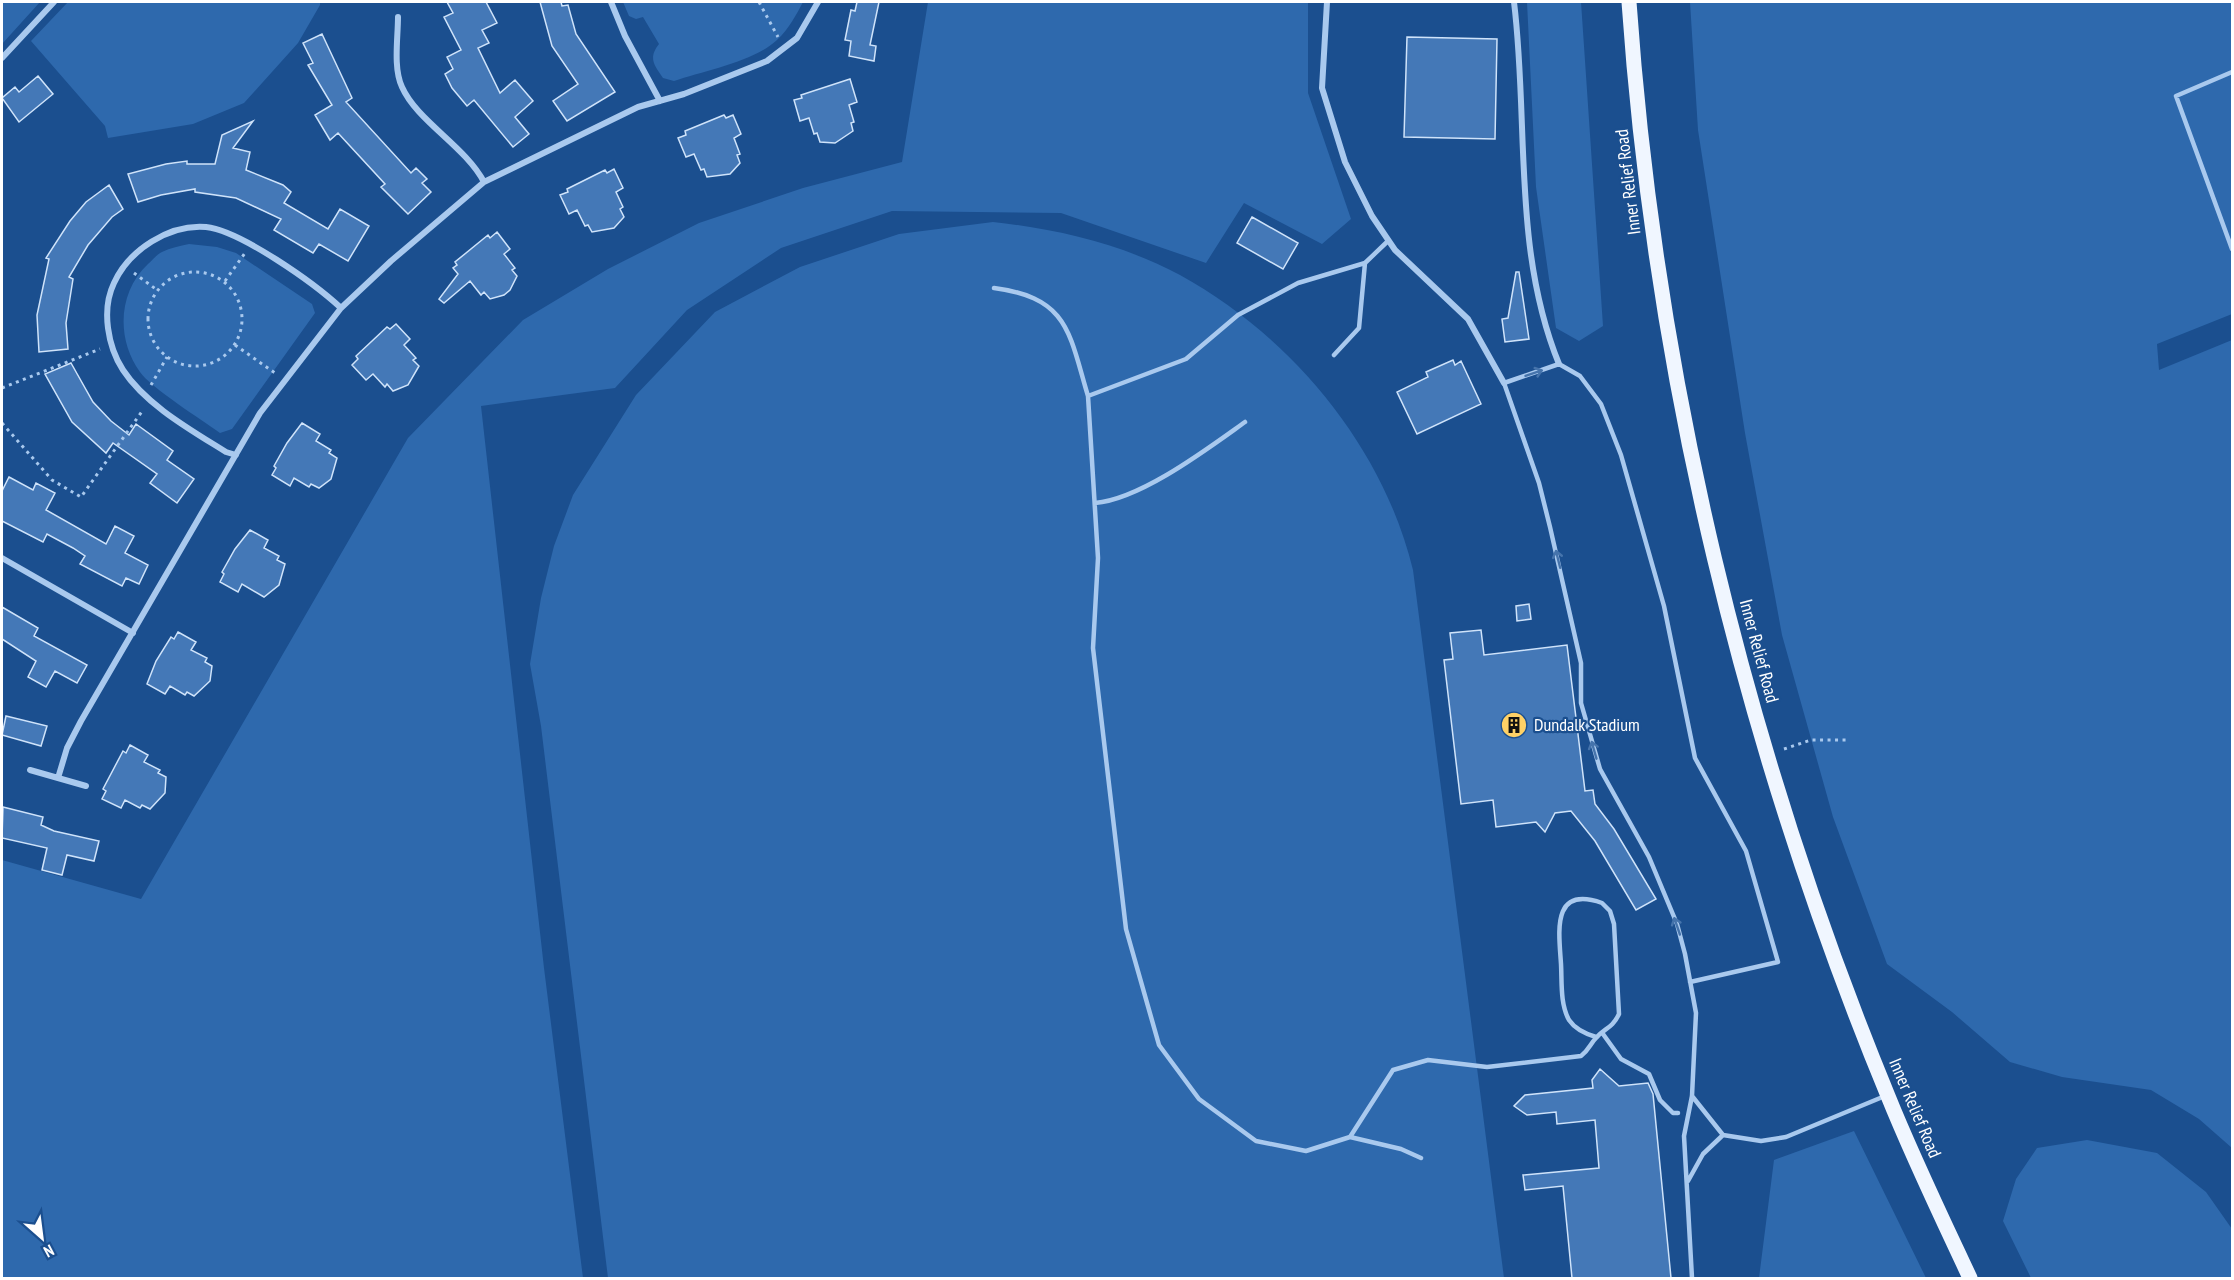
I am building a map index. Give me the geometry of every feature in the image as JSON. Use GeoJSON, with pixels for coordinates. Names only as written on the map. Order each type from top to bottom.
{"type":"FeatureCollection","features":[{"type":"Feature","properties":{"kind":"main road","name":"Inner Relief Road"},"geometry":{"type":"LineString","coordinates":[[1629,2],[1646,182],[1679,393],[1704,515],[1768,754],[1807,879],[1887,1095],[1970,1278]]}},
{"type":"Feature","properties":{"kind":"street"},"geometry":{"type":"LineString","coordinates":[[2,58],[54,2]]}},
{"type":"Feature","properties":{"kind":"street"},"geometry":{"type":"LineString","coordinates":[[611,2],[625,36],[660,101]]}},
{"type":"Feature","properties":{"kind":"street"},"geometry":{"type":"LineString","coordinates":[[58,778],[67,748],[81,721],[260,413],[341,308],[416,239],[484,182],[638,107],[751,69],[785,49],[797,38],[818,2]]}},
{"type":"Feature","properties":{"kind":"street"},"geometry":{"type":"LineString","coordinates":[[1327,2],[1322,88],[1330,121],[1345,162],[1372,216],[1388,241],[1468,319],[1504,383]]}},
{"type":"Feature","properties":{"kind":"street"},"geometry":{"type":"LineString","coordinates":[[1514,2],[1521,94],[1523,198],[1544,327],[1559,364]]}},
{"type":"Feature","properties":{"kind":"street"},"geometry":{"type":"LineString","coordinates":[[398,17],[398,60],[401,86],[417,108],[460,150],[484,182]]}},
{"type":"Feature","properties":{"kind":"street"},"geometry":{"type":"LineString","coordinates":[[236,455],[226,452],[205,439],[148,397],[122,370],[110,345],[107,318],[113,284],[126,267],[156,238],[182,228],[206,228],[235,235],[341,308]]}},
{"type":"Feature","properties":{"kind":"street"},"geometry":{"type":"LineString","coordinates":[[2,558],[133,633]]}},
{"type":"Feature","properties":{"kind":"street"},"geometry":{"type":"LineString","coordinates":[[30,770],[86,786]]}},
{"type":"Feature","properties":{"kind":"lane"},"geometry":{"type":"LineString","coordinates":[[2232,72],[2176,96],[2232,249]]}},
{"type":"Feature","properties":{"kind":"lane"},"geometry":{"type":"LineString","coordinates":[[1088,396],[1186,359],[1238,315],[1298,283],[1365,262],[1388,241]]}},
{"type":"Feature","properties":{"kind":"lane"},"geometry":{"type":"LineString","coordinates":[[1334,355],[1359,328],[1365,262]]}},
{"type":"Feature","properties":{"kind":"lane"},"geometry":{"type":"LineString","coordinates":[[994,288],[1022,292],[1052,308],[1069,334],[1088,396],[1098,558],[1093,648],[1126,928],[1159,1045],[1199,1099],[1256,1141],[1306,1151],[1350,1137],[1401,1149],[1421,1158]]}},
{"type":"Feature","properties":{"kind":"lane"},"geometry":{"type":"LineString","coordinates":[[1690,982],[1778,962],[1746,851],[1695,758],[1664,606],[1621,455],[1601,404],[1580,376],[1559,364],[1504,383],[1539,483],[1550,527],[1581,663],[1581,703],[1600,769],[1649,857],[1677,924],[1690,982],[1696,1035],[1692,1096],[1684,1136],[1692,1278]]}},
{"type":"Feature","properties":{"kind":"lane"},"geometry":{"type":"LineString","coordinates":[[1095,503],[1111,502],[1186,465],[1245,422]]}},
{"type":"Feature","properties":{"kind":"lane"},"geometry":{"type":"LineString","coordinates":[[1350,1137],[1393,1070],[1428,1060],[1487,1066],[1581,1056],[1590,1049],[1596,1037],[1603,1034],[1616,1020],[1620,1009],[1614,924],[1610,911],[1602,903],[1578,899],[1568,903],[1558,926],[1564,1008],[1571,1023],[1596,1037]]}},
{"type":"Feature","properties":{"kind":"lane"},"geometry":{"type":"LineString","coordinates":[[1603,1034],[1621,1059],[1649,1074],[1660,1100],[1668,1109],[1678,1113]]}},
{"type":"Feature","properties":{"kind":"lane"},"geometry":{"type":"LineString","coordinates":[[1692,1096],[1723,1135],[1761,1141],[1786,1137],[1887,1095]]}},
{"type":"Feature","properties":{"kind":"lane"},"geometry":{"type":"LineString","coordinates":[[1687,1182],[1703,1154],[1723,1135]]}},
{"type":"Feature","properties":{"kind":"path"},"geometry":{"type":"LineString","coordinates":[[759,2],[785,49]]}},
{"type":"Feature","properties":{"kind":"path"},"geometry":{"type":"LineString","coordinates":[[225,281],[250,245]]}},
{"type":"Feature","properties":{"kind":"path"},"geometry":{"type":"LineString","coordinates":[[126,267],[157,290]]}},
{"type":"Feature","properties":{"kind":"path"},"geometry":{"type":"LineString","coordinates":[[189,272],[212,274],[225,281],[236,295],[242,311],[242,329],[235,345],[225,357],[211,364],[196,367],[180,364],[166,357],[156,347],[149,333],[147,318],[150,303],[157,290],[168,279],[189,272]]}},
{"type":"Feature","properties":{"kind":"path"},"geometry":{"type":"LineString","coordinates":[[2,388],[110,345]]}},
{"type":"Feature","properties":{"kind":"path"},"geometry":{"type":"LineString","coordinates":[[235,345],[284,380]]}},
{"type":"Feature","properties":{"kind":"path"},"geometry":{"type":"LineString","coordinates":[[2,423],[52,480],[81,497],[148,397],[166,357]]}},
{"type":"Feature","properties":{"kind":"path"},"geometry":{"type":"LineString","coordinates":[[1768,754],[1811,740],[1846,740]]}},
{"type":"Feature","properties":{"kind":"shaded area"},"geometry":{"type":"Polygon","coordinates":[[[2,2],[40,2],[2,44],[2,2]]]}},
{"type":"Feature","properties":{"kind":"shaded area"},"geometry":{"type":"Polygon","coordinates":[[[68,2],[320,2],[320,5],[298,43],[244,103],[193,124],[108,138],[105,126],[31,41],[68,2]]]}},
{"type":"Feature","properties":{"kind":"shaded area"},"geometry":{"type":"Polygon","coordinates":[[[623,2],[803,2],[792,22],[777,40],[756,54],[674,81],[663,78],[655,65],[653,57],[659,44],[643,17],[636,19],[629,16],[623,2]]]}},
{"type":"Feature","properties":{"kind":"shaded area"},"geometry":{"type":"Polygon","coordinates":[[[928,2],[1308,2],[1308,93],[1351,219],[1322,244],[1244,203],[1206,263],[1061,213],[892,211],[781,248],[687,310],[615,388],[481,406],[544,968],[583,1278],[2,1278],[2,860],[141,899],[408,438],[523,320],[608,269],[699,223],[803,188],[902,162],[928,2]]]}},
{"type":"Feature","properties":{"kind":"shaded area"},"geometry":{"type":"Polygon","coordinates":[[[1527,2],[1581,2],[1603,326],[1579,341],[1556,328],[1536,187],[1527,2]]]}},
{"type":"Feature","properties":{"kind":"shaded area"},"geometry":{"type":"Polygon","coordinates":[[[1690,2],[2232,2],[2232,314],[2157,344],[2159,370],[2232,340],[2232,1148],[2199,1119],[2151,1090],[2062,1077],[2010,1062],[1952,1012],[1887,964],[1833,817],[1782,635],[1745,433],[1698,130],[1690,2]]]}},
{"type":"Feature","properties":{"kind":"shaded area"},"geometry":{"type":"Polygon","coordinates":[[[993,222],[1041,229],[1112,246],[1158,264],[1221,300],[1259,329],[1295,362],[1327,399],[1355,438],[1380,480],[1399,524],[1413,570],[1504,1278],[608,1278],[541,726],[530,664],[541,598],[554,546],[573,495],[636,395],[715,312],[800,267],[899,234],[993,222]]]}},
{"type":"Feature","properties":{"kind":"shaded area"},"geometry":{"type":"Polygon","coordinates":[[[189,244],[217,247],[236,253],[312,304],[315,313],[232,429],[220,433],[165,394],[140,372],[132,359],[124,331],[126,302],[138,275],[160,253],[189,244]]]}},
{"type":"Feature","properties":{"kind":"shaded area"},"geometry":{"type":"Polygon","coordinates":[[[1854,1131],[1926,1278],[1759,1278],[1774,1160],[1854,1131]]]}},
{"type":"Feature","properties":{"kind":"shaded area"},"geometry":{"type":"Polygon","coordinates":[[[2087,1140],[2157,1153],[2206,1192],[2232,1229],[2232,1278],[2031,1278],[2003,1221],[2016,1179],[2037,1148],[2087,1140]]]}},
{"type":"Feature","properties":{"kind":"building"},"geometry":{"type":"Polygon","coordinates":[[[447,2],[486,2],[497,23],[482,30],[489,43],[478,48],[500,93],[515,80],[533,101],[515,117],[529,134],[513,147],[474,100],[467,106],[452,88],[445,74],[453,69],[447,57],[461,50],[444,17],[453,13],[447,2]]]}},
{"type":"Feature","properties":{"kind":"building"},"geometry":{"type":"Polygon","coordinates":[[[540,2],[561,2],[562,6],[568,5],[576,34],[615,92],[567,121],[553,101],[578,84],[552,46],[540,2]]]}},
{"type":"Feature","properties":{"kind":"building"},"geometry":{"type":"Polygon","coordinates":[[[857,2],[879,2],[870,45],[876,46],[874,61],[849,56],[851,41],[845,40],[851,10],[855,11],[857,2]]]}},
{"type":"Feature","properties":{"kind":"building"},"geometry":{"type":"Polygon","coordinates":[[[322,34],[352,98],[346,102],[411,173],[416,168],[427,179],[422,183],[431,192],[408,214],[381,187],[385,184],[338,133],[330,140],[315,115],[332,105],[308,65],[313,63],[303,43],[322,34]]]}},
{"type":"Feature","properties":{"kind":"building"},"geometry":{"type":"Polygon","coordinates":[[[1407,37],[1497,39],[1495,139],[1404,137],[1407,37]]]}},
{"type":"Feature","properties":{"kind":"building"},"geometry":{"type":"Polygon","coordinates":[[[38,76],[53,94],[19,122],[2,98],[15,87],[19,92],[38,76]]]}},
{"type":"Feature","properties":{"kind":"building"},"geometry":{"type":"Polygon","coordinates":[[[850,79],[857,102],[849,105],[854,122],[851,123],[853,131],[835,143],[820,142],[817,133],[814,134],[809,118],[800,121],[794,100],[802,98],[801,95],[850,79]]]}},
{"type":"Feature","properties":{"kind":"building"},"geometry":{"type":"Polygon","coordinates":[[[724,115],[726,118],[733,115],[741,134],[734,138],[740,154],[737,155],[740,163],[730,174],[707,177],[694,154],[686,157],[678,138],[686,135],[685,131],[724,115]]]}},
{"type":"Feature","properties":{"kind":"building"},"geometry":{"type":"Polygon","coordinates":[[[253,121],[233,148],[250,152],[246,170],[283,185],[291,192],[284,203],[328,229],[340,209],[369,226],[348,261],[319,244],[313,253],[274,230],[281,219],[236,198],[195,192],[195,189],[138,202],[128,174],[187,161],[187,164],[215,164],[222,135],[253,121]]]}},
{"type":"Feature","properties":{"kind":"building"},"geometry":{"type":"Polygon","coordinates":[[[614,169],[623,188],[616,192],[623,207],[620,209],[624,217],[614,228],[592,232],[588,225],[585,226],[577,210],[569,214],[560,195],[568,192],[567,189],[605,170],[607,173],[614,169]]]}},
{"type":"Feature","properties":{"kind":"building"},"geometry":{"type":"Polygon","coordinates":[[[109,185],[123,209],[112,217],[88,245],[69,277],[73,279],[66,323],[68,349],[39,352],[37,315],[49,259],[46,258],[70,221],[86,202],[109,185]]]}},
{"type":"Feature","properties":{"kind":"building"},"geometry":{"type":"Polygon","coordinates":[[[1252,217],[1298,243],[1283,269],[1237,243],[1252,217]]]}},
{"type":"Feature","properties":{"kind":"building"},"geometry":{"type":"Polygon","coordinates":[[[497,232],[510,249],[504,254],[515,268],[512,270],[517,276],[510,290],[504,295],[490,299],[484,292],[481,295],[470,281],[444,303],[439,299],[458,274],[453,268],[457,265],[455,262],[488,235],[490,238],[497,232]]]}},
{"type":"Feature","properties":{"kind":"building"},"geometry":{"type":"Polygon","coordinates":[[[1516,272],[1519,272],[1529,339],[1505,342],[1502,319],[1508,318],[1516,272]]]}},
{"type":"Feature","properties":{"kind":"building"},"geometry":{"type":"Polygon","coordinates":[[[396,324],[410,339],[404,345],[416,358],[413,360],[419,366],[408,385],[393,391],[387,384],[385,387],[373,374],[366,380],[352,365],[358,359],[356,356],[387,327],[390,329],[396,324]]]}},
{"type":"Feature","properties":{"kind":"building"},"geometry":{"type":"Polygon","coordinates":[[[1453,360],[1455,365],[1461,361],[1481,404],[1417,434],[1397,392],[1428,377],[1426,372],[1453,360]]]}},
{"type":"Feature","properties":{"kind":"building"},"geometry":{"type":"Polygon","coordinates":[[[71,363],[93,402],[111,421],[129,435],[136,424],[173,451],[167,460],[194,479],[177,503],[150,483],[157,474],[113,443],[106,453],[72,422],[45,374],[71,363]]]}},
{"type":"Feature","properties":{"kind":"building"},"geometry":{"type":"Polygon","coordinates":[[[302,423],[320,434],[316,441],[331,450],[329,453],[337,458],[331,479],[319,488],[311,484],[309,487],[294,478],[290,486],[272,475],[276,468],[274,466],[287,443],[302,423]]]}},
{"type":"Feature","properties":{"kind":"building"},"geometry":{"type":"Polygon","coordinates":[[[9,477],[33,490],[36,483],[55,493],[46,510],[106,544],[115,526],[134,536],[125,553],[148,565],[139,584],[126,578],[122,586],[80,564],[85,556],[73,548],[47,534],[43,542],[2,521],[2,491],[9,477]]]}},
{"type":"Feature","properties":{"kind":"building"},"geometry":{"type":"Polygon","coordinates":[[[250,530],[268,540],[264,548],[279,556],[277,560],[285,564],[279,585],[264,597],[242,584],[238,592],[220,582],[224,574],[222,572],[235,549],[250,530]]]}},
{"type":"Feature","properties":{"kind":"building"},"geometry":{"type":"Polygon","coordinates":[[[1529,604],[1531,619],[1517,621],[1516,606],[1529,604]]]}},
{"type":"Feature","properties":{"kind":"building"},"geometry":{"type":"Polygon","coordinates":[[[2,607],[38,628],[34,636],[87,665],[77,683],[55,671],[46,687],[28,677],[36,661],[2,639],[2,607]]]}},
{"type":"Feature","properties":{"kind":"building","name":"Dundalk Stadium"},"geometry":{"type":"Polygon","coordinates":[[[1481,630],[1484,655],[1567,645],[1585,791],[1593,790],[1595,804],[1614,829],[1656,899],[1636,910],[1595,841],[1571,811],[1555,813],[1545,832],[1536,822],[1496,827],[1493,800],[1461,804],[1444,660],[1453,659],[1450,633],[1481,630]]]}},
{"type":"Feature","properties":{"kind":"building"},"geometry":{"type":"Polygon","coordinates":[[[178,632],[196,642],[191,650],[207,658],[205,662],[212,666],[210,681],[194,696],[187,692],[185,695],[170,686],[165,694],[147,684],[156,661],[171,637],[174,639],[178,632]]]}},
{"type":"Feature","properties":{"kind":"building"},"geometry":{"type":"Polygon","coordinates":[[[6,716],[47,726],[41,746],[2,735],[6,716]]]}},
{"type":"Feature","properties":{"kind":"building"},"geometry":{"type":"Polygon","coordinates":[[[130,745],[148,755],[144,762],[160,770],[158,773],[166,777],[165,793],[150,809],[142,805],[140,808],[125,800],[121,808],[102,799],[106,791],[103,789],[123,751],[126,753],[130,745]]]}},
{"type":"Feature","properties":{"kind":"building"},"geometry":{"type":"Polygon","coordinates":[[[3,807],[43,817],[41,825],[54,831],[99,841],[94,861],[67,855],[62,875],[42,870],[47,848],[2,838],[3,807]]]}},
{"type":"Feature","properties":{"kind":"building"},"geometry":{"type":"Polygon","coordinates":[[[1600,1069],[1619,1086],[1648,1083],[1653,1094],[1671,1278],[1572,1278],[1563,1186],[1525,1190],[1523,1175],[1599,1168],[1595,1120],[1557,1124],[1556,1112],[1527,1115],[1514,1106],[1525,1095],[1593,1088],[1592,1080],[1600,1069]]]}},
{"type":"Feature","properties":{"kind":"place","name":"Dundalk Stadium"},"geometry":{"type":"Point","coordinates":[1514,725]}}]}
